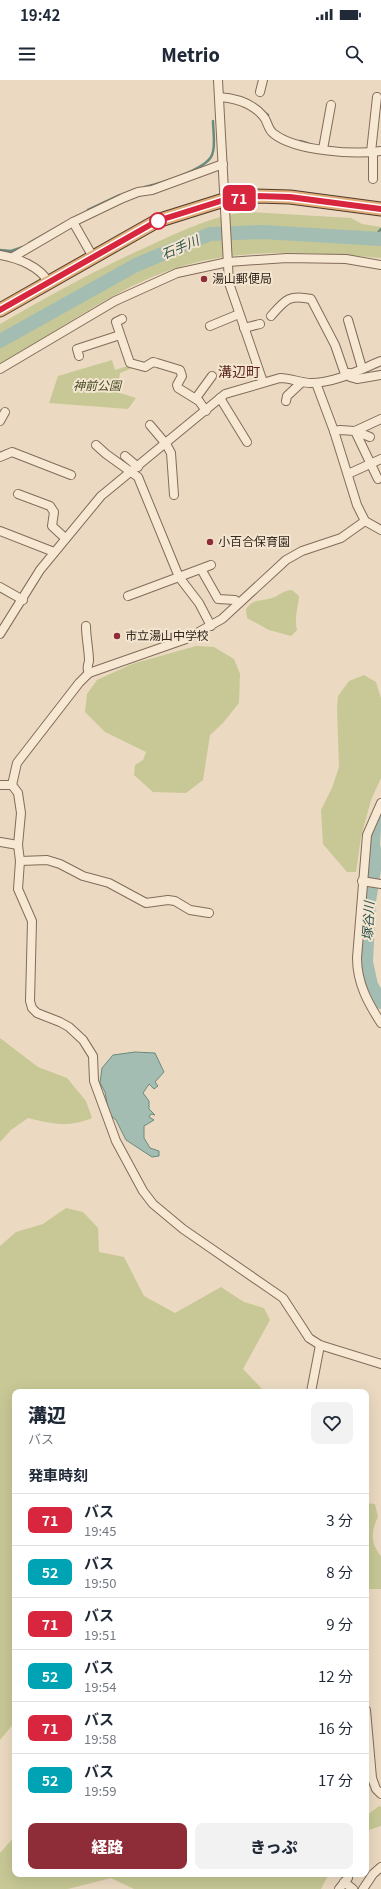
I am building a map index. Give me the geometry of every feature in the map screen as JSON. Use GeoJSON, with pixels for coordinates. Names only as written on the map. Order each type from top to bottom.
{"type":"FeatureCollection","features":[{"type":"Feature","properties":{"kind":"highway"},"geometry":{"type":"LineString","coordinates":[[0,310],[157,221],[224,200],[256,196],[290,197],[381,210]]}},
{"type":"Feature","properties":{"kind":"street"},"geometry":{"type":"LineString","coordinates":[[218,80],[224,214],[230,288],[263,382]]}},
{"type":"Feature","properties":{"kind":"street"},"geometry":{"type":"LineString","coordinates":[[260,92],[263,80]]}},
{"type":"Feature","properties":{"kind":"street"},"geometry":{"type":"LineString","coordinates":[[219,96],[232,98],[253,107],[263,115],[268,128],[272,133],[282,139],[322,149],[353,153],[375,152]]}},
{"type":"Feature","properties":{"kind":"street"},"geometry":{"type":"LineString","coordinates":[[373,178],[377,97]]}},
{"type":"Feature","properties":{"kind":"street"},"geometry":{"type":"LineString","coordinates":[[322,149],[331,105]]}},
{"type":"Feature","properties":{"kind":"street"},"geometry":{"type":"LineString","coordinates":[[13,257],[73,222],[128,196],[152,190],[222,164]]}},
{"type":"Feature","properties":{"kind":"street"},"geometry":{"type":"LineString","coordinates":[[73,222],[93,257]]}},
{"type":"Feature","properties":{"kind":"street"},"geometry":{"type":"LineString","coordinates":[[0,255],[13,257],[39,271],[49,283]]}},
{"type":"Feature","properties":{"kind":"street"},"geometry":{"type":"LineString","coordinates":[[0,370],[115,301],[177,273],[228,260],[287,258],[346,259],[381,265]]}},
{"type":"Feature","properties":{"kind":"street"},"geometry":{"type":"LineString","coordinates":[[272,316],[285,300],[291,297],[311,299],[335,345],[347,374],[350,377],[357,379],[381,375]]}},
{"type":"Feature","properties":{"kind":"street"},"geometry":{"type":"LineString","coordinates":[[210,326],[240,314]]}},
{"type":"Feature","properties":{"kind":"street"},"geometry":{"type":"LineString","coordinates":[[122,319],[116,322],[132,365],[145,368],[153,362],[180,370],[182,376],[177,385],[178,388],[196,398],[206,411]]}},
{"type":"Feature","properties":{"kind":"street"},"geometry":{"type":"LineString","coordinates":[[348,320],[362,368]]}},
{"type":"Feature","properties":{"kind":"street"},"geometry":{"type":"LineString","coordinates":[[244,328],[260,324]]}},
{"type":"Feature","properties":{"kind":"street"},"geometry":{"type":"LineString","coordinates":[[79,356],[77,349],[120,335]]}},
{"type":"Feature","properties":{"kind":"street"},"geometry":{"type":"LineString","coordinates":[[0,634],[23,600],[40,570],[101,496],[135,470],[225,394],[280,378],[290,378],[302,382],[326,382],[381,361]]}},
{"type":"Feature","properties":{"kind":"street"},"geometry":{"type":"LineString","coordinates":[[196,398],[212,376]]}},
{"type":"Feature","properties":{"kind":"street"},"geometry":{"type":"LineString","coordinates":[[286,401],[287,396],[302,382]]}},
{"type":"Feature","properties":{"kind":"street"},"geometry":{"type":"LineString","coordinates":[[316,383],[334,431],[357,505],[365,521],[381,530]]}},
{"type":"Feature","properties":{"kind":"street"},"geometry":{"type":"LineString","coordinates":[[220,398],[247,442]]}},
{"type":"Feature","properties":{"kind":"street"},"geometry":{"type":"LineString","coordinates":[[0,421],[5,412]]}},
{"type":"Feature","properties":{"kind":"street"},"geometry":{"type":"LineString","coordinates":[[355,432],[381,419]]}},
{"type":"Feature","properties":{"kind":"street"},"geometry":{"type":"LineString","coordinates":[[150,425],[166,444],[171,453],[174,495]]}},
{"type":"Feature","properties":{"kind":"street"},"geometry":{"type":"LineString","coordinates":[[334,431],[340,430],[355,432],[370,437]]}},
{"type":"Feature","properties":{"kind":"street"},"geometry":{"type":"LineString","coordinates":[[355,432],[378,479]]}},
{"type":"Feature","properties":{"kind":"street"},"geometry":{"type":"LineString","coordinates":[[96,445],[135,470]]}},
{"type":"Feature","properties":{"kind":"street"},"geometry":{"type":"LineString","coordinates":[[0,456],[12,452],[71,475]]}},
{"type":"Feature","properties":{"kind":"street"},"geometry":{"type":"LineString","coordinates":[[125,456],[135,470],[179,577],[198,603],[211,626]]}},
{"type":"Feature","properties":{"kind":"street"},"geometry":{"type":"LineString","coordinates":[[348,474],[381,459]]}},
{"type":"Feature","properties":{"kind":"street"},"geometry":{"type":"LineString","coordinates":[[18,494],[50,506],[54,512],[52,526],[65,538]]}},
{"type":"Feature","properties":{"kind":"street"},"geometry":{"type":"LineString","coordinates":[[365,521],[341,538],[302,551],[286,560],[222,619],[211,626],[186,639],[89,673],[79,683],[17,763],[12,785],[18,793],[21,813],[18,845],[20,861],[18,889],[32,920],[30,1001],[32,1008],[37,1013],[69,1027],[83,1040],[93,1056],[94,1081],[100,1100],[116,1141],[143,1191],[153,1204],[183,1229],[283,1298],[309,1338],[320,1345],[381,1364]]}},
{"type":"Feature","properties":{"kind":"street"},"geometry":{"type":"LineString","coordinates":[[0,531],[54,552]]}},
{"type":"Feature","properties":{"kind":"street"},"geometry":{"type":"LineString","coordinates":[[128,596],[211,565]]}},
{"type":"Feature","properties":{"kind":"street"},"geometry":{"type":"LineString","coordinates":[[201,569],[218,599],[234,600],[239,603]]}},
{"type":"Feature","properties":{"kind":"street"},"geometry":{"type":"LineString","coordinates":[[0,587],[23,600]]}},
{"type":"Feature","properties":{"kind":"street"},"geometry":{"type":"LineString","coordinates":[[86,626],[86,646],[89,654],[87,671],[89,673]]}},
{"type":"Feature","properties":{"kind":"street"},"geometry":{"type":"LineString","coordinates":[[0,785],[12,785]]}},
{"type":"Feature","properties":{"kind":"street"},"geometry":{"type":"LineString","coordinates":[[381,803],[367,835],[357,945],[357,972],[370,1007],[381,1023]]}},
{"type":"Feature","properties":{"kind":"street"},"geometry":{"type":"LineString","coordinates":[[0,842],[18,845]]}},
{"type":"Feature","properties":{"kind":"street"},"geometry":{"type":"LineString","coordinates":[[20,861],[42,860],[60,864],[83,876],[109,883],[146,903],[168,900],[175,901],[190,910],[209,913]]}},
{"type":"Feature","properties":{"kind":"street"},"geometry":{"type":"LineString","coordinates":[[364,881],[381,884]]}},
{"type":"Feature","properties":{"kind":"street"},"geometry":{"type":"LineString","coordinates":[[312,1389],[320,1345]]}},
{"type":"Feature","properties":{"kind":"street"},"geometry":{"type":"LineString","coordinates":[[369,1744],[372,1778],[376,1789],[381,1794]]}},
{"type":"Feature","properties":{"kind":"street"},"geometry":{"type":"LineString","coordinates":[[363,1889],[373,1874],[381,1867]]}},
{"type":"Feature","properties":{"kind":"street"},"geometry":{"type":"LineString","coordinates":[[339,1889],[346,1877]]}},
{"type":"Feature","properties":{"kind":"street"},"geometry":{"type":"LineString","coordinates":[[344,1882],[353,1889]]}},
{"type":"Feature","properties":{"kind":"green space"},"geometry":{"type":"Polygon","coordinates":[[[248,212],[351,218],[362,224],[381,227],[381,258],[330,254],[278,253],[252,254],[201,261],[176,268],[130,287],[107,299],[0,364],[0,324],[95,272],[165,239],[223,216],[248,212]]]}},
{"type":"Feature","properties":{"kind":"green space","name":"神前公園"},"geometry":{"type":"Polygon","coordinates":[[[112,360],[115,370],[131,365],[135,367],[120,373],[117,392],[136,398],[128,409],[49,403],[58,376],[112,360]]]}},
{"type":"Feature","properties":{"kind":"green space"},"geometry":{"type":"Polygon","coordinates":[[[292,590],[299,596],[296,617],[297,630],[291,636],[269,630],[247,618],[246,609],[251,603],[275,597],[285,591],[292,590]]]}},
{"type":"Feature","properties":{"kind":"green space"},"geometry":{"type":"Polygon","coordinates":[[[196,646],[214,647],[234,659],[240,674],[239,703],[223,723],[210,735],[203,780],[186,793],[153,792],[134,775],[135,765],[143,760],[146,752],[105,732],[85,712],[87,694],[97,680],[132,664],[196,646]]]}},
{"type":"Feature","properties":{"kind":"green space"},"geometry":{"type":"Polygon","coordinates":[[[364,675],[376,682],[381,698],[381,778],[371,800],[361,837],[356,872],[347,872],[323,844],[321,810],[332,788],[339,767],[338,696],[349,681],[364,675]]]}},
{"type":"Feature","properties":{"kind":"green space"},"geometry":{"type":"Polygon","coordinates":[[[0,1038],[38,1067],[67,1078],[86,1101],[92,1118],[75,1123],[60,1124],[28,1118],[11,1130],[0,1142],[0,1038]]]}},
{"type":"Feature","properties":{"kind":"green space"},"geometry":{"type":"Polygon","coordinates":[[[66,1208],[83,1212],[98,1228],[99,1252],[124,1257],[144,1296],[175,1313],[221,1287],[244,1302],[264,1308],[270,1320],[243,1369],[262,1389],[12,1389],[12,1726],[0,1740],[0,1246],[16,1232],[43,1224],[66,1208]]]}},
{"type":"Feature","properties":{"kind":"green space"},"geometry":{"type":"Polygon","coordinates":[[[369,1503],[375,1504],[378,1517],[373,1532],[373,1542],[381,1556],[381,1589],[369,1589],[369,1503]]]}},
{"type":"Feature","properties":{"kind":"green space"},"geometry":{"type":"Polygon","coordinates":[[[379,1806],[381,1807],[381,1826],[369,1830],[369,1814],[379,1806]]]}},
{"type":"Feature","properties":{"kind":"green space"},"geometry":{"type":"Polygon","coordinates":[[[12,1839],[12,1877],[327,1877],[321,1889],[134,1889],[111,1878],[68,1889],[0,1889],[0,1853],[12,1839]]]}},
{"type":"Feature","properties":{"kind":"shaded area"},"geometry":{"type":"Polygon","coordinates":[[[135,1052],[155,1053],[164,1072],[155,1082],[158,1086],[154,1089],[149,1084],[143,1093],[149,1101],[149,1109],[155,1115],[151,1114],[149,1117],[154,1120],[144,1126],[144,1138],[150,1148],[159,1151],[159,1156],[152,1157],[126,1140],[116,1120],[109,1114],[105,1092],[100,1083],[102,1068],[113,1055],[135,1052]]]}},
{"type":"Feature","properties":{"kind":"waterway"},"geometry":{"type":"LineString","coordinates":[[261,110],[268,115]]}},
{"type":"Feature","properties":{"kind":"waterway"},"geometry":{"type":"LineString","coordinates":[[145,187],[192,171],[208,161],[212,155],[214,147],[213,121]]}},
{"type":"Feature","properties":{"kind":"waterway"},"geometry":{"type":"LineString","coordinates":[[300,141],[307,143]]}},
{"type":"Feature","properties":{"kind":"waterway"},"geometry":{"type":"LineString","coordinates":[[88,210],[120,195]]}},
{"type":"Feature","properties":{"kind":"waterway"},"geometry":{"type":"LineString","coordinates":[[29,243],[66,222]]}},
{"type":"Feature","properties":{"kind":"waterway"},"geometry":{"type":"LineString","coordinates":[[374,237],[381,229]]}},
{"type":"Feature","properties":{"kind":"waterway","name":"石手川"},"geometry":{"type":"LineString","coordinates":[[0,341],[136,265],[210,234],[262,232],[381,239]]}},
{"type":"Feature","properties":{"kind":"waterway"},"geometry":{"type":"LineString","coordinates":[[0,250],[11,251],[23,247]]}},
{"type":"Feature","properties":{"kind":"waterway","name":"塚谷川"},"geometry":{"type":"LineString","coordinates":[[381,814],[374,828],[373,845],[376,858],[369,901],[366,962],[371,985],[381,1002]]}},
{"type":"Feature","properties":{"kind":"bus line","name":"71"},"geometry":{"type":"LineString","coordinates":[[0,310],[157,221],[224,200],[256,196],[290,197],[381,209]]}},
{"type":"Feature","properties":{"kind":"place","name":"湯山郵便局"},"geometry":{"type":"Point","coordinates":[204,279]}},
{"type":"Feature","properties":{"kind":"place","name":"小百合保育園"},"geometry":{"type":"Point","coordinates":[210,542]}},
{"type":"Feature","properties":{"kind":"place","name":"市立湯山中学校"},"geometry":{"type":"Point","coordinates":[117,636]}},
{"type":"Feature","properties":{"kind":"district","name":"溝辺町"},"geometry":{"type":"Point","coordinates":[239,372]}}]}
